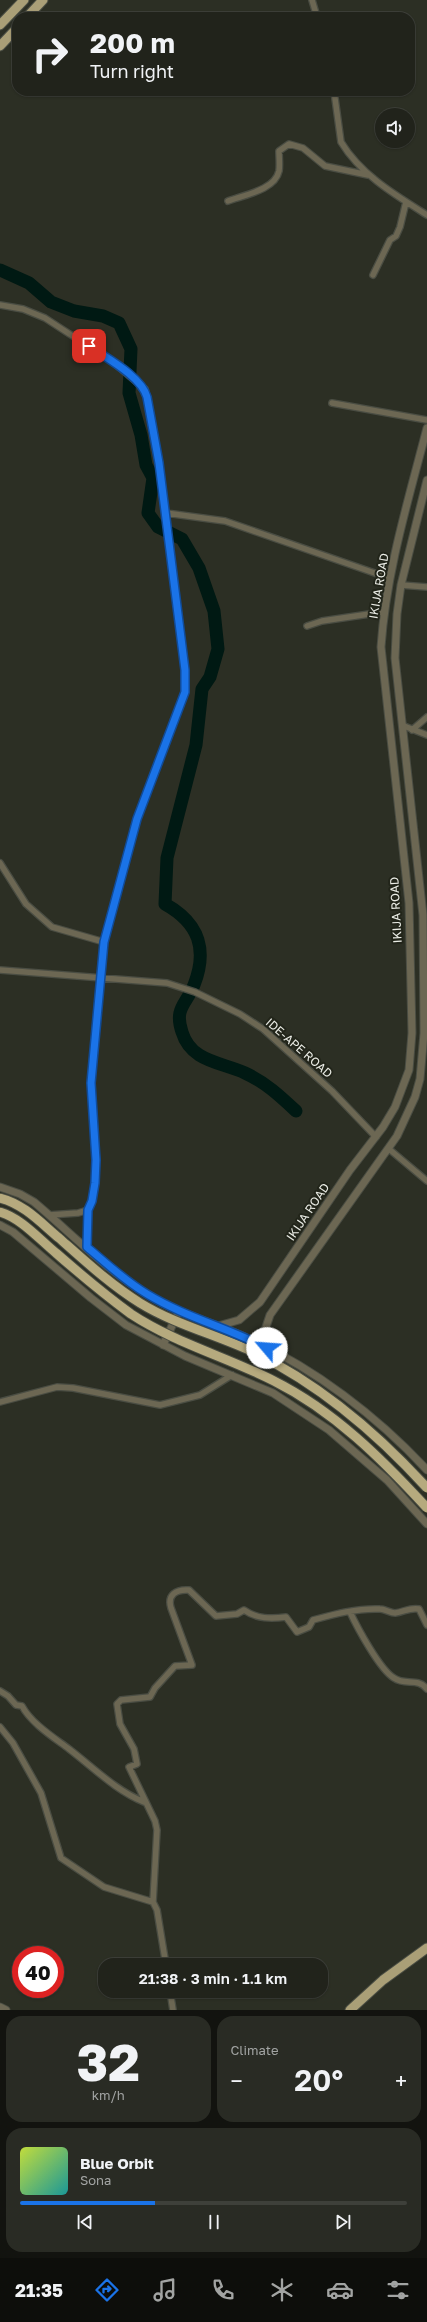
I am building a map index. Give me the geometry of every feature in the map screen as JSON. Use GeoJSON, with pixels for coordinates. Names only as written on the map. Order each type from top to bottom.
{"type":"FeatureCollection","features":[{"type":"Feature","properties":{"kind":"highway"},"geometry":{"type":"LineString","coordinates":[[0,1198],[24,1209],[108,1280],[140,1303],[170,1318],[250,1350],[321,1393],[368,1429],[404,1462],[427,1488]]}},
{"type":"Feature","properties":{"kind":"highway"},"geometry":{"type":"LineString","coordinates":[[0,1212],[17,1220],[99,1290],[133,1314],[169,1335],[275,1381],[313,1405],[360,1439],[395,1472],[427,1508]]}},
{"type":"Feature","properties":{"kind":"main road"},"geometry":{"type":"LineString","coordinates":[[12,12],[24,0]]}},
{"type":"Feature","properties":{"kind":"main road"},"geometry":{"type":"LineString","coordinates":[[32,12],[44,0]]}},
{"type":"Feature","properties":{"kind":"main road"},"geometry":{"type":"LineString","coordinates":[[0,25],[12,12]]}},
{"type":"Feature","properties":{"kind":"main road"},"geometry":{"type":"LineString","coordinates":[[0,46],[12,33]]}},
{"type":"Feature","properties":{"kind":"main road"},"geometry":{"type":"LineString","coordinates":[[350,2010],[383,1980],[427,1948]]}},
{"type":"Feature","properties":{"kind":"main road"},"geometry":{"type":"LineString","coordinates":[[358,2010],[383,1985],[427,1955]]}},
{"type":"Feature","properties":{"kind":"street"},"geometry":{"type":"LineString","coordinates":[[312,0],[316,12]]}},
{"type":"Feature","properties":{"kind":"street"},"geometry":{"type":"LineString","coordinates":[[335,96],[341,142],[368,175],[427,215]]}},
{"type":"Feature","properties":{"kind":"street"},"geometry":{"type":"LineString","coordinates":[[228,200],[259,190],[276,178],[279,170],[279,151],[289,144],[303,148],[325,166],[368,175]]}},
{"type":"Feature","properties":{"kind":"street"},"geometry":{"type":"LineString","coordinates":[[373,275],[390,240],[396,236],[400,227],[406,202]]}},
{"type":"Feature","properties":{"kind":"street"},"geometry":{"type":"LineString","coordinates":[[0,305],[23,309],[44,318],[130,376],[144,389],[147,397],[166,513],[185,670],[185,692],[137,819],[104,942],[91,1083],[96,1175],[92,1201],[88,1210],[87,1247]]}},
{"type":"Feature","properties":{"kind":"street"},"geometry":{"type":"LineString","coordinates":[[332,403],[427,420]]}},
{"type":"Feature","properties":{"kind":"street","name":"IKIJA ROAD"},"geometry":{"type":"LineString","coordinates":[[218,1326],[239,1320],[260,1302],[350,1170],[376,1137],[395,1106],[409,1070],[412,1033],[408,903],[381,647],[383,612],[389,578],[427,428]]}},
{"type":"Feature","properties":{"kind":"street","name":"IKIJA ROAD"},"geometry":{"type":"LineString","coordinates":[[267,1348],[265,1330],[270,1315],[389,1149],[415,1097],[421,1073],[424,1033],[423,915],[404,726],[395,658],[397,614],[401,585],[427,480]]}},
{"type":"Feature","properties":{"kind":"street"},"geometry":{"type":"LineString","coordinates":[[166,513],[225,522],[389,578]]}},
{"type":"Feature","properties":{"kind":"street"},"geometry":{"type":"LineString","coordinates":[[401,585],[427,587]]}},
{"type":"Feature","properties":{"kind":"street"},"geometry":{"type":"LineString","coordinates":[[306,626],[322,621],[383,612]]}},
{"type":"Feature","properties":{"kind":"street"},"geometry":{"type":"LineString","coordinates":[[412,730],[427,717]]}},
{"type":"Feature","properties":{"kind":"street"},"geometry":{"type":"LineString","coordinates":[[404,726],[427,735]]}},
{"type":"Feature","properties":{"kind":"street"},"geometry":{"type":"LineString","coordinates":[[0,863],[26,904],[52,927],[104,942]]}},
{"type":"Feature","properties":{"kind":"street","name":"IDE-APE ROAD"},"geometry":{"type":"LineString","coordinates":[[0,970],[141,981],[181,986],[195,992],[240,1014],[263,1029],[332,1091],[376,1137]]}},
{"type":"Feature","properties":{"kind":"street"},"geometry":{"type":"LineString","coordinates":[[389,1149],[427,1181]]}},
{"type":"Feature","properties":{"kind":"street"},"geometry":{"type":"LineString","coordinates":[[0,1187],[20,1194],[49,1215],[147,1294],[179,1311],[218,1326],[267,1348],[305,1370],[378,1422],[427,1470]]}},
{"type":"Feature","properties":{"kind":"street"},"geometry":{"type":"LineString","coordinates":[[49,1215],[78,1213],[88,1210]]}},
{"type":"Feature","properties":{"kind":"street"},"geometry":{"type":"LineString","coordinates":[[0,1225],[13,1232],[91,1298],[120,1320],[163,1345],[273,1393],[328,1430],[387,1480],[427,1524]]}},
{"type":"Feature","properties":{"kind":"street"},"geometry":{"type":"LineString","coordinates":[[163,1345],[179,1311]]}},
{"type":"Feature","properties":{"kind":"street"},"geometry":{"type":"LineString","coordinates":[[0,1402],[57,1387],[73,1388],[160,1405],[200,1395],[232,1375]]}},
{"type":"Feature","properties":{"kind":"street"},"geometry":{"type":"LineString","coordinates":[[418,1461],[427,1462]]}},
{"type":"Feature","properties":{"kind":"street"},"geometry":{"type":"LineString","coordinates":[[165,1958],[157,1910],[153,1902],[157,1830],[155,1821],[144,1802],[129,1767],[137,1764],[134,1749],[120,1724],[117,1704],[121,1700],[150,1698],[155,1688],[175,1666],[192,1665],[171,1608],[169,1601],[171,1596],[178,1591],[188,1590],[216,1616],[237,1614],[244,1610],[255,1616],[270,1619],[286,1617],[297,1632],[309,1627],[313,1620],[350,1612],[381,1609],[394,1613],[415,1608],[419,1609],[427,1625]]}},
{"type":"Feature","properties":{"kind":"street"},"geometry":{"type":"LineString","coordinates":[[350,1612],[359,1630],[389,1675],[398,1680],[417,1681],[427,1689]]}},
{"type":"Feature","properties":{"kind":"street"},"geometry":{"type":"LineString","coordinates":[[0,1691],[8,1696],[16,1705],[22,1706],[26,1713],[57,1742],[109,1782],[125,1793],[144,1802]]}},
{"type":"Feature","properties":{"kind":"street"},"geometry":{"type":"LineString","coordinates":[[0,1727],[13,1743],[40,1793],[61,1858],[104,1887],[153,1902]]}},
{"type":"Feature","properties":{"kind":"street"},"geometry":{"type":"LineString","coordinates":[[171,1998],[173,2010]]}},
{"type":"Feature","properties":{"kind":"street"},"geometry":{"type":"LineString","coordinates":[[0,2007],[6,2010]]}},
{"type":"Feature","properties":{"kind":"waterway"},"geometry":{"type":"LineString","coordinates":[[0,270],[29,283],[51,302],[74,311],[103,316],[119,323],[131,349],[129,393],[141,435],[146,465],[153,478],[148,513],[158,527],[182,539],[199,568],[214,611],[218,649],[210,677],[202,689],[196,745],[167,858],[165,904],[177,911],[193,928],[198,938],[200,949],[198,972],[191,992],[180,1012],[180,1024],[186,1042],[192,1050],[208,1060],[236,1069],[259,1081],[296,1111]]}},
{"type":"Feature","properties":{"kind":"route"},"geometry":{"type":"LineString","coordinates":[[89,346],[132,377],[144,389],[147,397],[152,433],[159,463],[172,563],[185,670],[185,692],[137,819],[104,942],[91,1083],[91,1103],[96,1160],[95,1183],[92,1201],[88,1210],[86,1235],[87,1247],[114,1270],[147,1294],[179,1311],[247,1338],[267,1348]]}}]}
